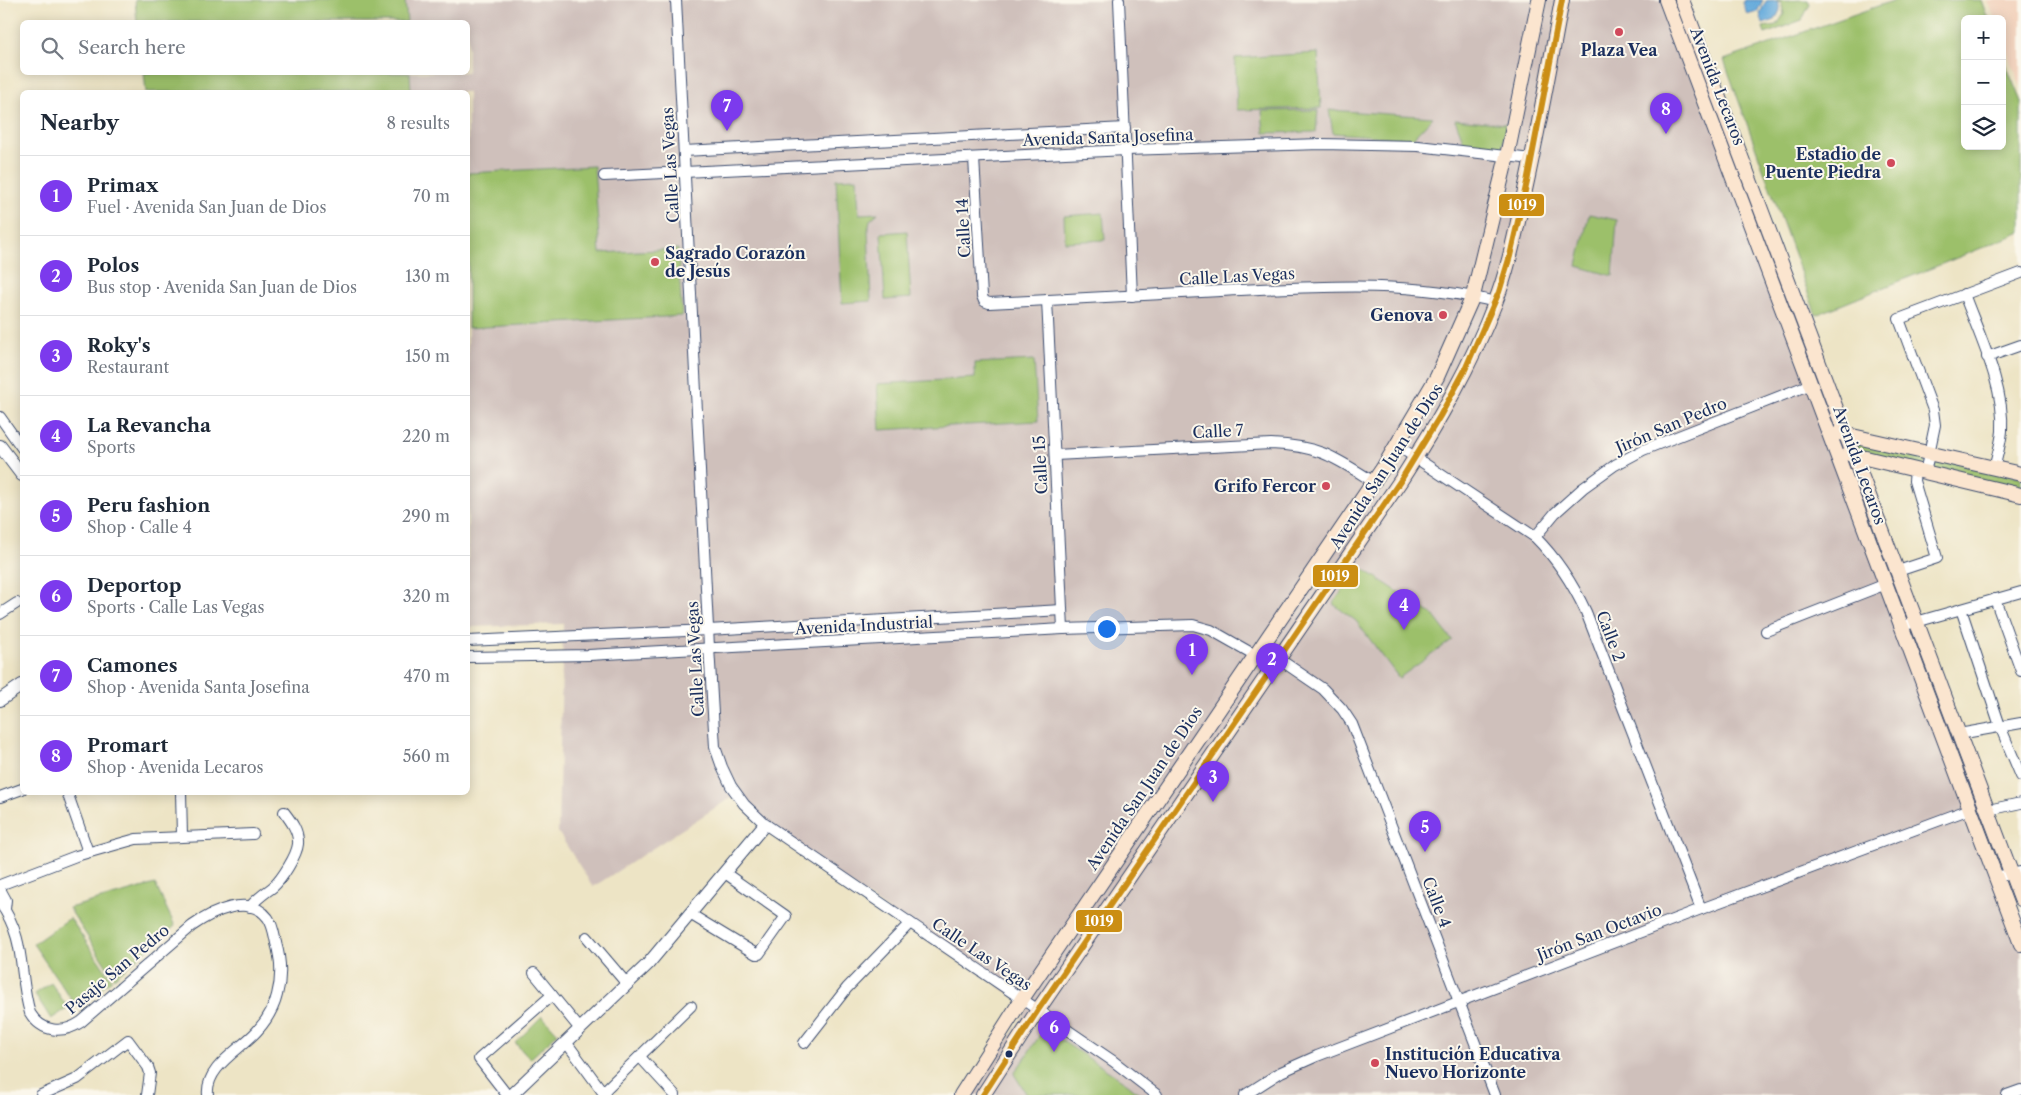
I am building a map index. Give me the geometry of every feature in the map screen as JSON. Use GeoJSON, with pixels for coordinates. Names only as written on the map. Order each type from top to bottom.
{"type":"FeatureCollection","features":[{"type":"Feature","properties":{"kind":"main road","name":"Avenida San Juan de Dios"},"geometry":{"type":"LineString","coordinates":[[961,1095],[1022,999],[1398,446],[1437,377],[1473,296],[1507,156],[1539,0]]}},
{"type":"Feature","properties":{"kind":"main road","name":"Avenida San Juan de Dios"},"geometry":{"type":"LineString","coordinates":[[983,1095],[1038,1010],[1401,480],[1453,396],[1473,356],[1496,302],[1532,159],[1562,0]]}},
{"type":"Feature","properties":{"kind":"main road","name":"Avenida Lecaros"},"geometry":{"type":"LineString","coordinates":[[1666,0],[2021,944]]}},
{"type":"Feature","properties":{"kind":"main road","name":"Avenida Lecaros"},"geometry":{"type":"LineString","coordinates":[[1682,0],[1988,810],[2016,873],[2021,899]]}},
{"type":"Feature","properties":{"kind":"main road"},"geometry":{"type":"LineString","coordinates":[[1829,431],[2021,474]]}},
{"type":"Feature","properties":{"kind":"main road"},"geometry":{"type":"LineString","coordinates":[[1836,451],[2021,495]]}},
{"type":"Feature","properties":{"kind":"main road"},"geometry":{"type":"LineString","coordinates":[[1383,468],[1401,480]]}},
{"type":"Feature","properties":{"kind":"street","name":"Calle Las Vegas"},"geometry":{"type":"LineString","coordinates":[[676,0],[709,647],[715,747],[722,767],[731,786],[744,804],[765,824],[1137,1078],[1158,1095]]}},
{"type":"Feature","properties":{"kind":"street"},"geometry":{"type":"LineString","coordinates":[[1119,0],[1132,296]]}},
{"type":"Feature","properties":{"kind":"street","name":"Avenida Santa Josefina"},"geometry":{"type":"LineString","coordinates":[[684,151],[1125,128]]}},
{"type":"Feature","properties":{"kind":"street","name":"Avenida Santa Josefina"},"geometry":{"type":"LineString","coordinates":[[604,176],[1126,150],[1321,144],[1418,146],[1532,159]]}},
{"type":"Feature","properties":{"kind":"street","name":"Calle 14"},"geometry":{"type":"LineString","coordinates":[[974,158],[982,296]]}},
{"type":"Feature","properties":{"kind":"street"},"geometry":{"type":"LineString","coordinates":[[1898,571],[1937,558],[1914,481],[1929,454],[1935,425],[1933,410],[1899,319],[2021,272]]}},
{"type":"Feature","properties":{"kind":"street","name":"Calle Las Vegas"},"geometry":{"type":"LineString","coordinates":[[982,296],[984,301],[989,303],[1284,288],[1400,287],[1473,296],[1496,302]]}},
{"type":"Feature","properties":{"kind":"street"},"geometry":{"type":"LineString","coordinates":[[1964,294],[1997,386],[2002,431],[1994,468]]}},
{"type":"Feature","properties":{"kind":"street","name":"Calle 15"},"geometry":{"type":"LineString","coordinates":[[1047,300],[1063,629]]}},
{"type":"Feature","properties":{"kind":"street"},"geometry":{"type":"LineString","coordinates":[[1987,356],[2021,346]]}},
{"type":"Feature","properties":{"kind":"street","name":"Jirón San Pedro"},"geometry":{"type":"LineString","coordinates":[[1535,537],[1555,513],[1583,488],[1615,465],[1636,453],[1811,384]]}},
{"type":"Feature","properties":{"kind":"street"},"geometry":{"type":"LineString","coordinates":[[0,417],[20,445]]}},
{"type":"Feature","properties":{"kind":"street","name":"Calle 7"},"geometry":{"type":"LineString","coordinates":[[1055,455],[1287,444],[1323,452],[1374,482]]}},
{"type":"Feature","properties":{"kind":"street"},"geometry":{"type":"LineString","coordinates":[[0,446],[20,472]]}},
{"type":"Feature","properties":{"kind":"street","name":"Calle 2"},"geometry":{"type":"LineString","coordinates":[[1398,446],[1535,537],[1564,572],[1586,612],[1701,909]]}},
{"type":"Feature","properties":{"kind":"street"},"geometry":{"type":"LineString","coordinates":[[1766,630],[1886,584]]}},
{"type":"Feature","properties":{"kind":"street"},"geometry":{"type":"LineString","coordinates":[[1902,626],[2021,592]]}},
{"type":"Feature","properties":{"kind":"street"},"geometry":{"type":"LineString","coordinates":[[1995,599],[2020,664]]}},
{"type":"Feature","properties":{"kind":"street"},"geometry":{"type":"LineString","coordinates":[[0,614],[17,603]]}},
{"type":"Feature","properties":{"kind":"street"},"geometry":{"type":"LineString","coordinates":[[1961,609],[2000,726],[2021,776]]}},
{"type":"Feature","properties":{"kind":"street"},"geometry":{"type":"LineString","coordinates":[[470,641],[708,630],[1062,610]]}},
{"type":"Feature","properties":{"kind":"street","name":"Avenida Industrial"},"geometry":{"type":"LineString","coordinates":[[470,657],[589,655],[1063,629],[1193,625],[1211,630],[1255,655]]}},
{"type":"Feature","properties":{"kind":"street","name":"Calle 4"},"geometry":{"type":"LineString","coordinates":[[1255,655],[1279,659],[1328,693],[1352,724],[1495,1095]]}},
{"type":"Feature","properties":{"kind":"street"},"geometry":{"type":"LineString","coordinates":[[0,700],[20,691]]}},
{"type":"Feature","properties":{"kind":"street"},"geometry":{"type":"LineString","coordinates":[[1960,734],[2021,722]]}},
{"type":"Feature","properties":{"kind":"street"},"geometry":{"type":"LineString","coordinates":[[0,797],[20,790]]}},
{"type":"Feature","properties":{"kind":"street"},"geometry":{"type":"LineString","coordinates":[[68,795],[88,852]]}},
{"type":"Feature","properties":{"kind":"street"},"geometry":{"type":"LineString","coordinates":[[181,795],[182,836]]}},
{"type":"Feature","properties":{"kind":"street"},"geometry":{"type":"LineString","coordinates":[[1988,810],[2021,803]]}},
{"type":"Feature","properties":{"kind":"street","name":"Jirón San Octavio"},"geometry":{"type":"LineString","coordinates":[[1245,1095],[1297,1065],[1701,909],[1970,808]]}},
{"type":"Feature","properties":{"kind":"street"},"geometry":{"type":"LineString","coordinates":[[208,1095],[207,1086],[212,1075],[257,1031],[269,1015],[277,996],[281,976],[280,958],[273,928],[268,917],[250,907],[261,894],[274,886],[286,872],[298,844],[297,833],[284,812]]}},
{"type":"Feature","properties":{"kind":"street"},"geometry":{"type":"LineString","coordinates":[[511,1095],[648,964],[765,824]]}},
{"type":"Feature","properties":{"kind":"street"},"geometry":{"type":"LineString","coordinates":[[0,885],[88,852],[136,839],[253,834]]}},
{"type":"Feature","properties":{"kind":"street"},"geometry":{"type":"LineString","coordinates":[[690,914],[756,954],[759,954],[786,916],[725,873]]}},
{"type":"Feature","properties":{"kind":"street"},"geometry":{"type":"LineString","coordinates":[[1995,877],[2016,873]]}},
{"type":"Feature","properties":{"kind":"street","name":"Pasaje San Pedro"},"geometry":{"type":"LineString","coordinates":[[0,890],[6,900],[2,906],[14,924],[19,940],[30,1013],[43,1027],[58,1031],[73,1027],[81,1022],[202,919],[229,907],[242,905],[250,907]]}},
{"type":"Feature","properties":{"kind":"street"},"geometry":{"type":"LineString","coordinates":[[804,1043],[843,993],[910,923]]}},
{"type":"Feature","properties":{"kind":"street"},"geometry":{"type":"LineString","coordinates":[[587,937],[627,984]]}},
{"type":"Feature","properties":{"kind":"street"},"geometry":{"type":"LineString","coordinates":[[534,973],[580,1029]]}},
{"type":"Feature","properties":{"kind":"street"},"geometry":{"type":"LineString","coordinates":[[507,1095],[479,1058],[552,995]]}},
{"type":"Feature","properties":{"kind":"street"},"geometry":{"type":"LineString","coordinates":[[566,1042],[604,1093],[691,1006]]}},
{"type":"Feature","properties":{"kind":"street"},"geometry":{"type":"LineString","coordinates":[[41,1095],[77,1079],[128,1040],[148,1067],[150,1074],[147,1095]]}},
{"type":"Feature","properties":{"kind":"street"},"geometry":{"type":"LineString","coordinates":[[640,1057],[675,1095]]}},
{"type":"Feature","properties":{"kind":"street"},"geometry":{"type":"LineString","coordinates":[[2007,1095],[2021,1090]]}},
{"type":"Feature","properties":{"kind":"shaded area"},"geometry":{"type":"Polygon","coordinates":[[[405,0],[1676,0],[2021,919],[2021,1095],[973,1095],[1029,1007],[768,828],[735,795],[593,887],[558,832],[563,624],[470,627],[470,328],[682,316],[678,249],[600,254],[594,166],[470,173],[470,90],[411,90],[410,75],[470,75],[470,20],[407,20],[405,0]]]}},
{"type":"Feature","properties":{"kind":"shaded area"},"geometry":{"type":"Polygon","coordinates":[[[1987,0],[2021,0],[2021,87],[2006,48],[2006,15],[1993,15],[1987,0]]]}},
{"type":"Feature","properties":{"kind":"green space"},"geometry":{"type":"Polygon","coordinates":[[[135,0],[405,0],[407,20],[137,20],[135,0]]]}},
{"type":"Feature","properties":{"kind":"green space"},"geometry":{"type":"Polygon","coordinates":[[[1776,0],[1808,0],[1810,4],[1802,20],[1765,34],[1763,27],[1777,25],[1784,14],[1781,2],[1776,0]]]}},
{"type":"Feature","properties":{"kind":"green space","name":"Estadio de Puente Piedra"},"geometry":{"type":"Polygon","coordinates":[[[1895,0],[1981,0],[1987,15],[1961,15],[1961,150],[2006,150],[2006,65],[2021,102],[2021,232],[1816,315],[1724,60],[1895,0]]]}},
{"type":"Feature","properties":{"kind":"green space"},"geometry":{"type":"Polygon","coordinates":[[[1318,53],[1321,108],[1237,110],[1235,58],[1318,53]]]}},
{"type":"Feature","properties":{"kind":"green space"},"geometry":{"type":"Polygon","coordinates":[[[144,75],[410,75],[411,90],[146,90],[144,75]]]}},
{"type":"Feature","properties":{"kind":"green space"},"geometry":{"type":"Polygon","coordinates":[[[1318,110],[1316,132],[1264,133],[1262,111],[1318,110]]]}},
{"type":"Feature","properties":{"kind":"green space"},"geometry":{"type":"Polygon","coordinates":[[[1329,110],[1433,117],[1412,139],[1333,133],[1329,110]]]}},
{"type":"Feature","properties":{"kind":"green space"},"geometry":{"type":"Polygon","coordinates":[[[1455,119],[1506,124],[1502,150],[1465,145],[1455,119]]]}},
{"type":"Feature","properties":{"kind":"green space"},"geometry":{"type":"Polygon","coordinates":[[[594,166],[600,253],[678,249],[682,316],[470,328],[470,173],[594,166]]]}},
{"type":"Feature","properties":{"kind":"green space"},"geometry":{"type":"Polygon","coordinates":[[[857,178],[859,214],[878,213],[870,220],[868,230],[871,301],[842,303],[836,179],[857,178]]]}},
{"type":"Feature","properties":{"kind":"green space"},"geometry":{"type":"Polygon","coordinates":[[[1103,213],[1105,240],[1065,242],[1064,216],[1103,213]]]}},
{"type":"Feature","properties":{"kind":"green space"},"geometry":{"type":"Polygon","coordinates":[[[1589,214],[1617,220],[1613,276],[1577,266],[1589,214]]]}},
{"type":"Feature","properties":{"kind":"green space"},"geometry":{"type":"Polygon","coordinates":[[[907,231],[911,298],[885,300],[881,233],[907,231]]]}},
{"type":"Feature","properties":{"kind":"green space"},"geometry":{"type":"Polygon","coordinates":[[[1034,360],[1038,421],[880,430],[877,384],[975,378],[975,363],[1034,360]]]}},
{"type":"Feature","properties":{"kind":"green space"},"geometry":{"type":"Polygon","coordinates":[[[1848,436],[1927,455],[1924,471],[1855,453],[1848,436]]]}},
{"type":"Feature","properties":{"kind":"green space"},"geometry":{"type":"Polygon","coordinates":[[[1930,457],[2021,477],[2021,492],[1927,471],[1930,457]]]}},
{"type":"Feature","properties":{"kind":"green space"},"geometry":{"type":"Polygon","coordinates":[[[1359,566],[1433,615],[1452,640],[1399,678],[1356,621],[1333,604],[1359,566]]]}},
{"type":"Feature","properties":{"kind":"green space"},"geometry":{"type":"Polygon","coordinates":[[[155,884],[175,926],[114,978],[69,908],[155,884]]]}},
{"type":"Feature","properties":{"kind":"green space"},"geometry":{"type":"Polygon","coordinates":[[[70,918],[112,980],[76,1006],[33,944],[70,918]]]}},
{"type":"Feature","properties":{"kind":"green space"},"geometry":{"type":"Polygon","coordinates":[[[51,983],[68,1008],[51,1019],[35,994],[51,983]]]}},
{"type":"Feature","properties":{"kind":"green space"},"geometry":{"type":"Polygon","coordinates":[[[542,1016],[558,1033],[530,1059],[515,1043],[542,1016]]]}},
{"type":"Feature","properties":{"kind":"green space"},"geometry":{"type":"Polygon","coordinates":[[[1044,1029],[1128,1084],[1141,1095],[1027,1095],[1014,1074],[1044,1029]]]}},
{"type":"Feature","properties":{"kind":"water"},"geometry":{"type":"Polygon","coordinates":[[[1745,0],[1763,0],[1757,12],[1747,15],[1743,3],[1745,0]]]}},
{"type":"Feature","properties":{"kind":"water"},"geometry":{"type":"Polygon","coordinates":[[[1773,0],[1778,2],[1780,10],[1775,20],[1763,24],[1760,13],[1766,1],[1773,0]]]}},
{"type":"Feature","properties":{"kind":"transit line","name":"1019"},"geometry":{"type":"LineString","coordinates":[[983,1095],[1038,1010],[1401,480],[1464,372],[1499,292],[1510,256],[1527,182],[1562,0]]}},
{"type":"Feature","properties":{"kind":"place","name":"Plaza Vea"},"geometry":{"type":"Point","coordinates":[1619,32]}},
{"type":"Feature","properties":{"kind":"place","name":"Camones"},"geometry":{"type":"Point","coordinates":[727,131]}},
{"type":"Feature","properties":{"kind":"place","name":"Promart"},"geometry":{"type":"Point","coordinates":[1666,134]}},
{"type":"Feature","properties":{"kind":"place","name":"Estadio de Puente Piedra"},"geometry":{"type":"Point","coordinates":[1891,163]}},
{"type":"Feature","properties":{"kind":"place","name":"Sagrado Corazón de Jesús"},"geometry":{"type":"Point","coordinates":[655,262]}},
{"type":"Feature","properties":{"kind":"place","name":"Genova"},"geometry":{"type":"Point","coordinates":[1443,315]}},
{"type":"Feature","properties":{"kind":"place","name":"Grifo Fercor"},"geometry":{"type":"Point","coordinates":[1326,486]}},
{"type":"Feature","properties":{"kind":"place","name":"La Revancha"},"geometry":{"type":"Point","coordinates":[1404,630]}},
{"type":"Feature","properties":{"kind":"place","name":"Primax"},"geometry":{"type":"Point","coordinates":[1192,675]}},
{"type":"Feature","properties":{"kind":"place","name":"Polos"},"geometry":{"type":"Point","coordinates":[1272,684]}},
{"type":"Feature","properties":{"kind":"place","name":"Roky's"},"geometry":{"type":"Point","coordinates":[1213,802]}},
{"type":"Feature","properties":{"kind":"place","name":"Peru fashion"},"geometry":{"type":"Point","coordinates":[1425,852]}},
{"type":"Feature","properties":{"kind":"place","name":"Deportop"},"geometry":{"type":"Point","coordinates":[1054,1052]}},
{"type":"Feature","properties":{"kind":"place","name":"Institución Educativa Nuevo Horizonte"},"geometry":{"type":"Point","coordinates":[1375,1063]}}]}
